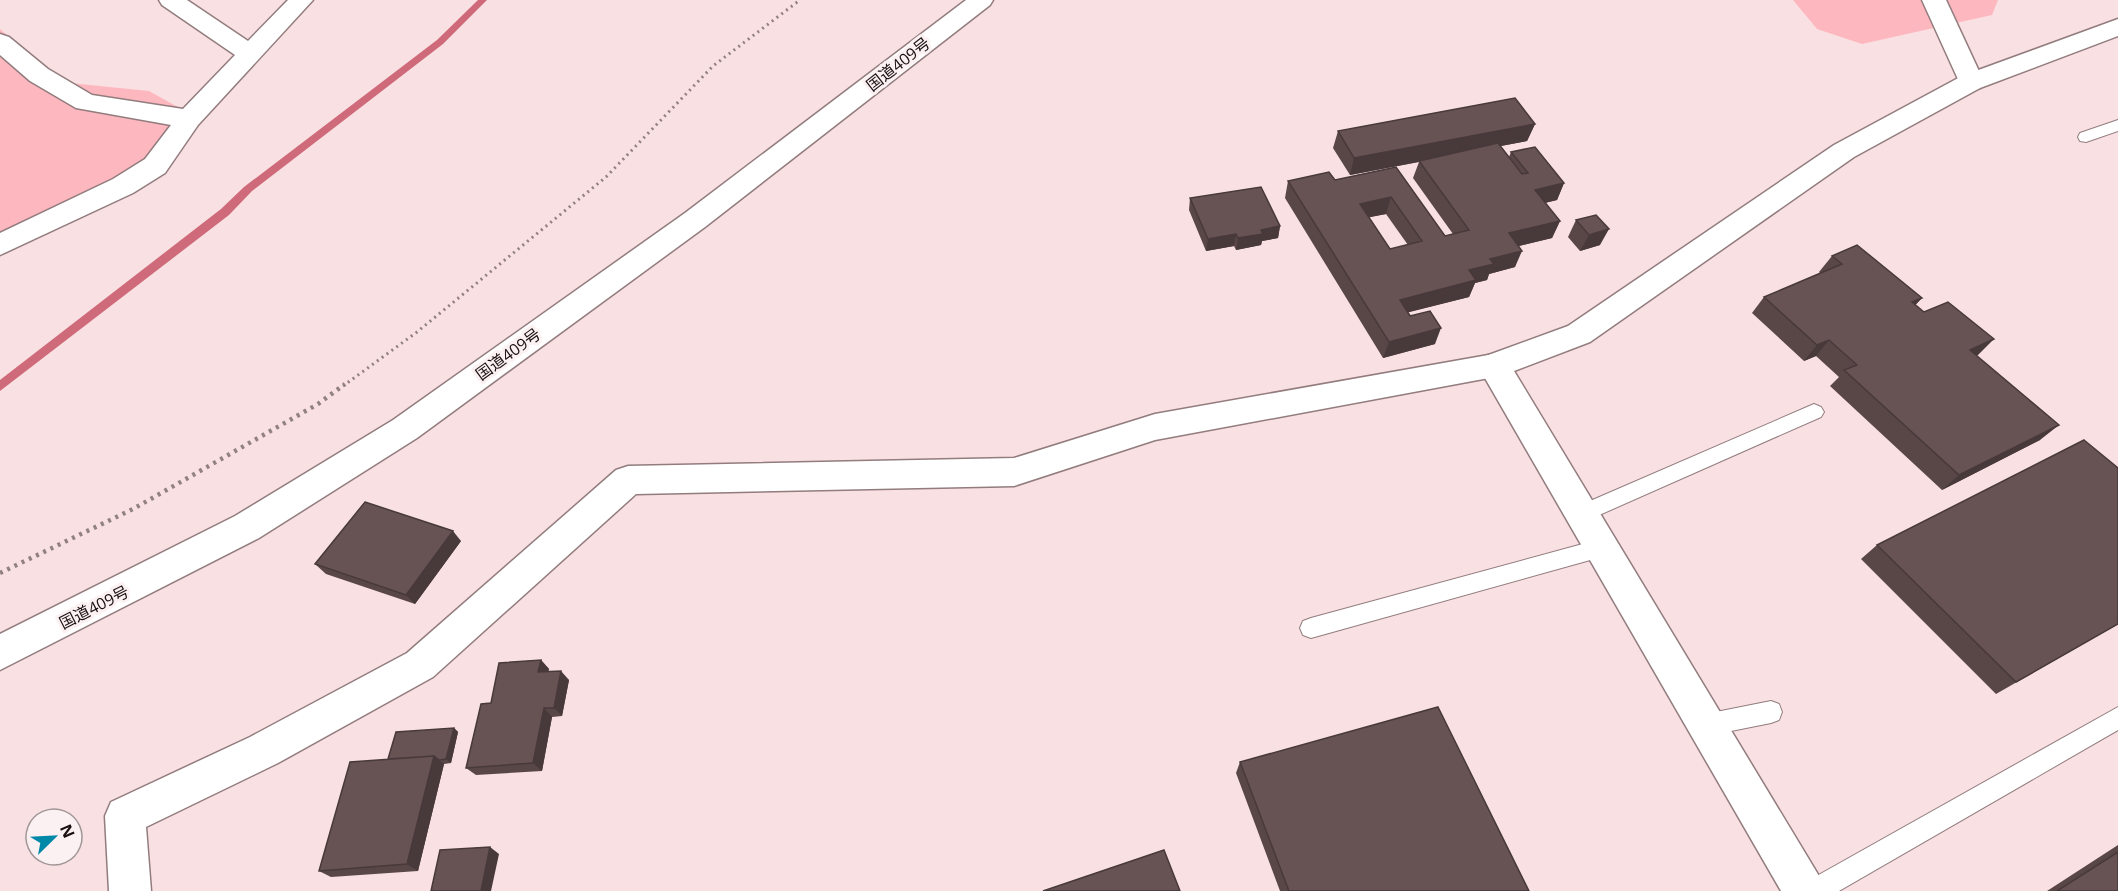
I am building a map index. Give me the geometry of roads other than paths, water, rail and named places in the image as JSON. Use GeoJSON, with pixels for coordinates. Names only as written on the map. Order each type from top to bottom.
{"type":"FeatureCollection","features":[{"type":"Feature","properties":{"kind":"main road"},"geometry":{"type":"LineString","coordinates":[[171,0],[251,55]]}},
{"type":"Feature","properties":{"kind":"main road"},"geometry":{"type":"LineString","coordinates":[[0,245],[123,186],[155,166],[189,119],[301,0]]}},
{"type":"Feature","properties":{"kind":"main road","name":"国道409号"},"geometry":{"type":"LineString","coordinates":[[0,653],[247,527],[405,429],[695,220],[981,0]]}},
{"type":"Feature","properties":{"kind":"main road"},"geometry":{"type":"LineString","coordinates":[[1934,0],[1971,82]]}},
{"type":"Feature","properties":{"kind":"main road"},"geometry":{"type":"LineString","coordinates":[[130,891],[125,816],[264,750],[420,665],[628,480],[1014,472],[1155,427],[1494,366],[1579,334],[1624,305],[1844,150],[1971,82],[2118,27]]}},
{"type":"Feature","properties":{"kind":"main road"},"geometry":{"type":"LineString","coordinates":[[0,42],[39,75],[85,102],[189,119]]}},
{"type":"Feature","properties":{"kind":"main road"},"geometry":{"type":"LineString","coordinates":[[1494,366],[1804,891]]}},
{"type":"Feature","properties":{"kind":"lane"},"geometry":{"type":"LineString","coordinates":[[2086,137],[2118,125]]}},
{"type":"Feature","properties":{"kind":"lane"},"geometry":{"type":"LineString","coordinates":[[1581,514],[1814,412]]}},
{"type":"Feature","properties":{"kind":"lane"},"geometry":{"type":"LineString","coordinates":[[1311,627],[1601,548]]}},
{"type":"Feature","properties":{"kind":"lane"},"geometry":{"type":"LineString","coordinates":[[1706,725],[1771,712]]}},
{"type":"Feature","properties":{"kind":"lane"},"geometry":{"type":"LineString","coordinates":[[1815,891],[2118,718]]}},
{"type":"Feature","properties":{"kind":"waterway"},"geometry":{"type":"LineString","coordinates":[[0,386],[225,212],[248,189],[440,42],[483,0]]}}]}
